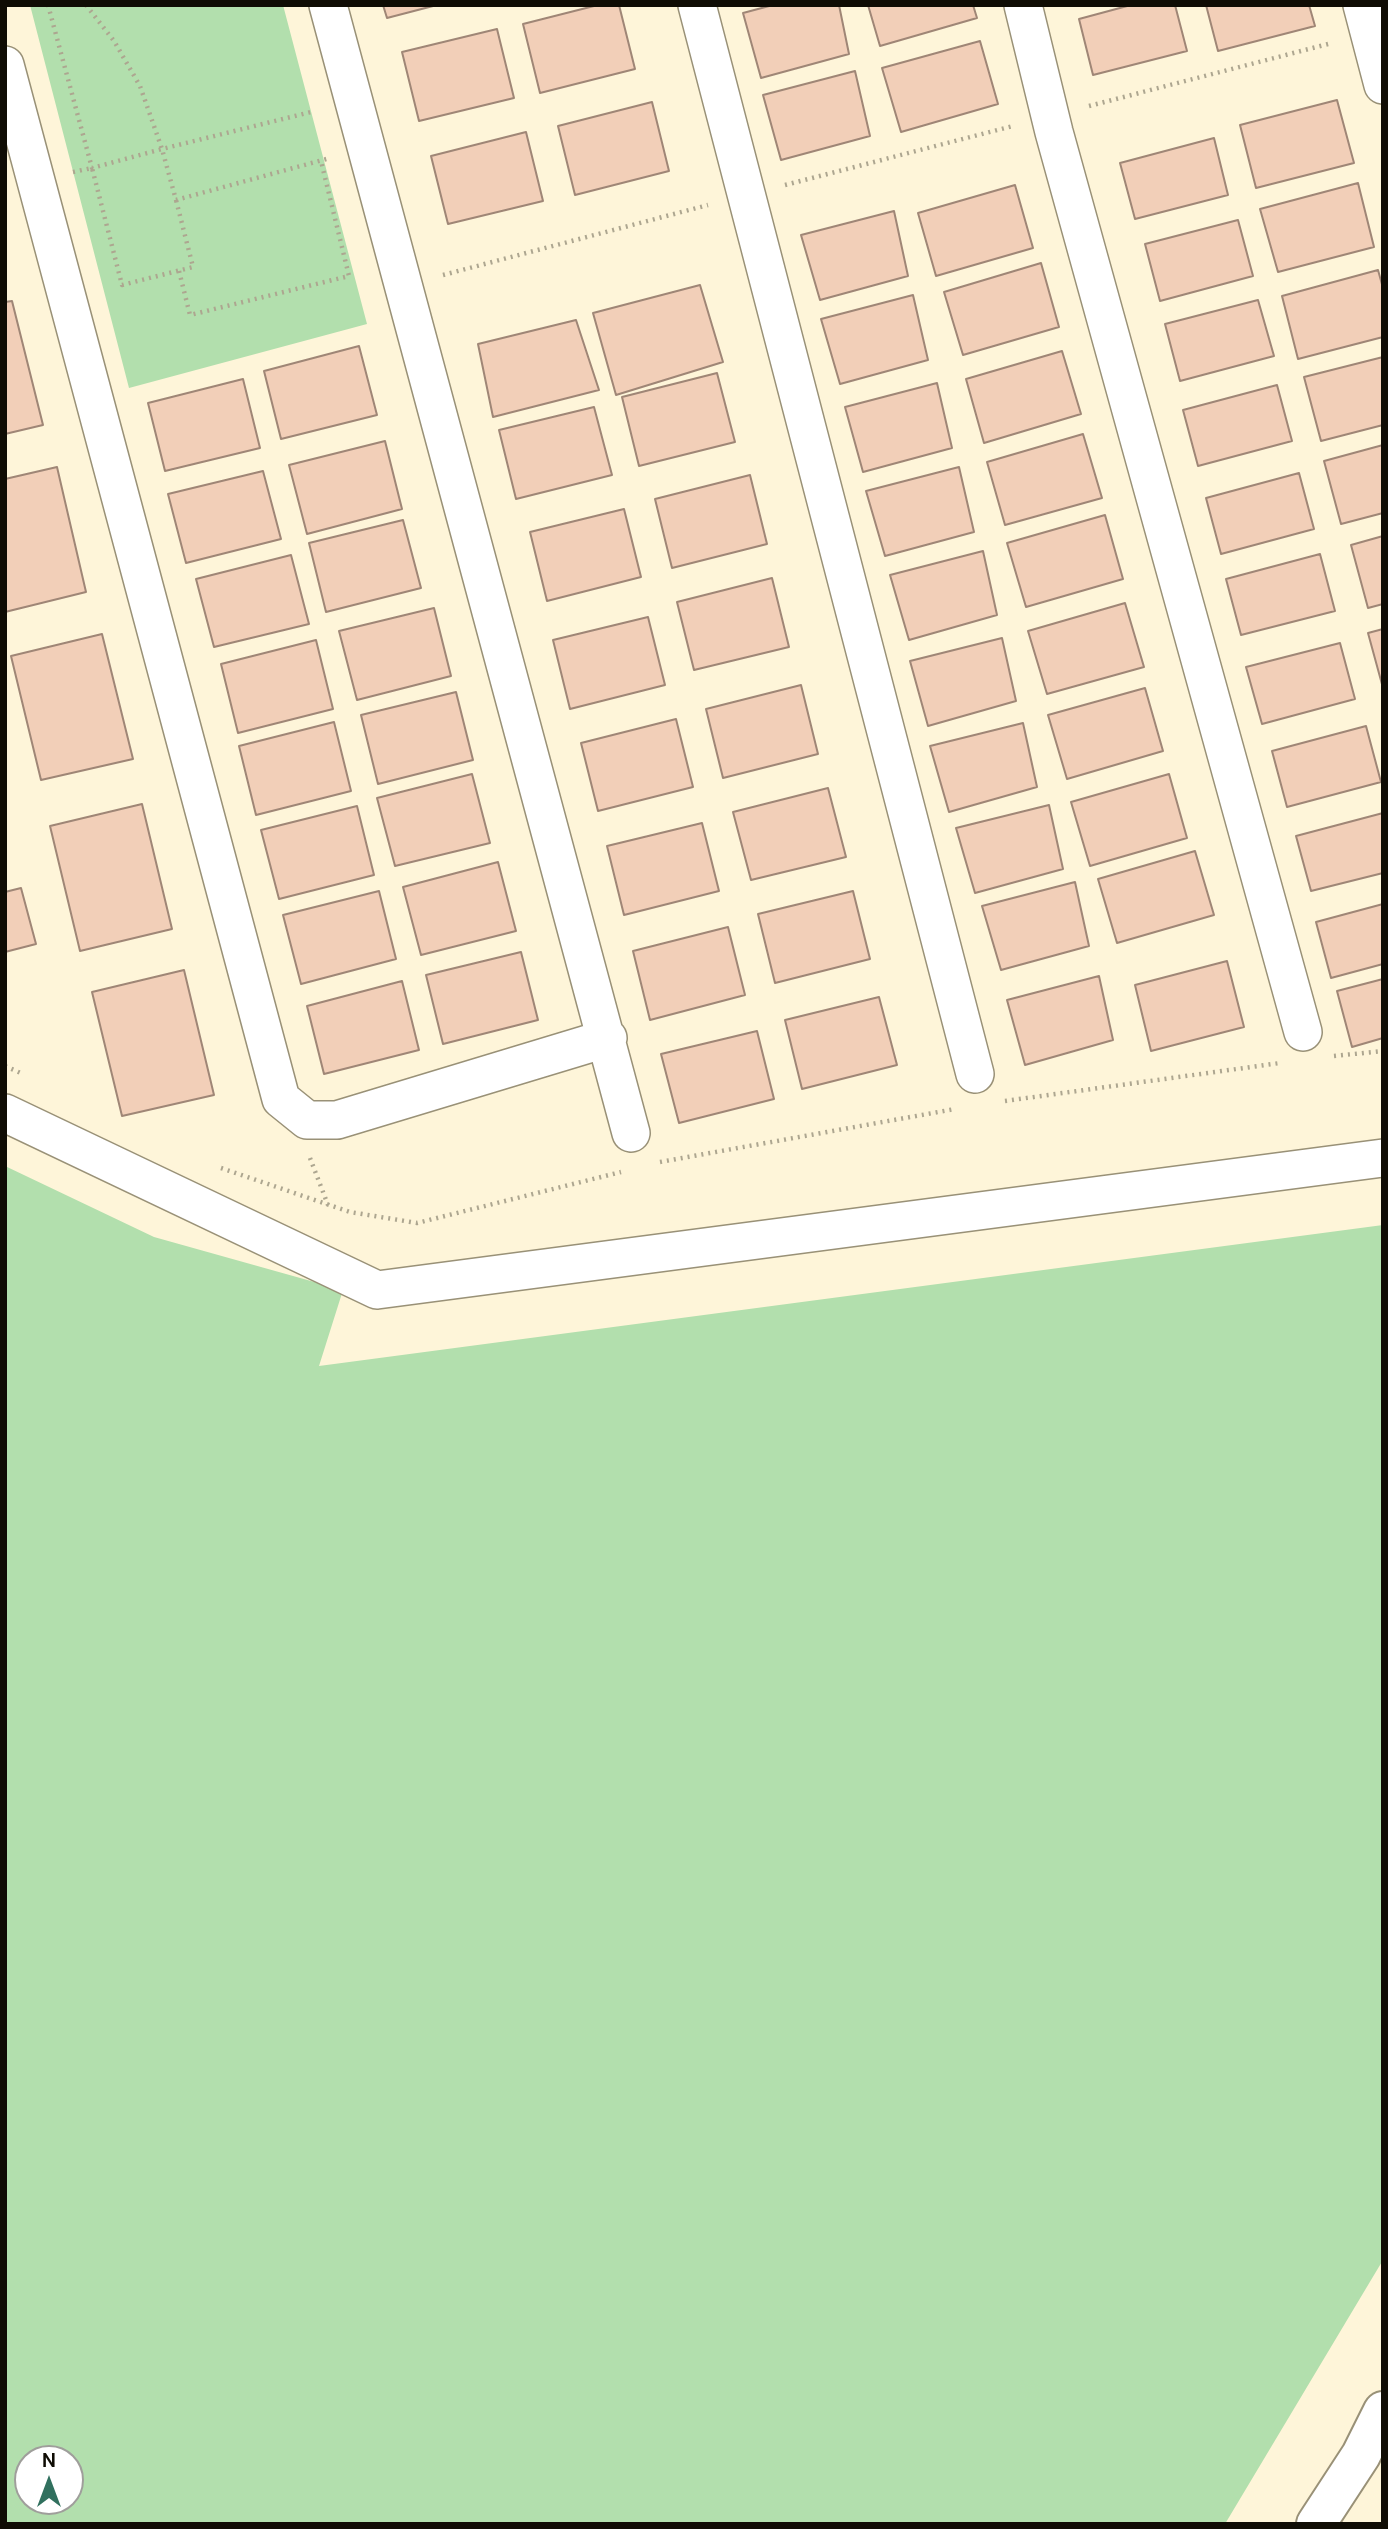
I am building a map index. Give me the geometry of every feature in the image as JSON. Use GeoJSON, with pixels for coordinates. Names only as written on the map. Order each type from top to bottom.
{"type":"FeatureCollection","features":[{"type":"Feature","properties":{"kind":"street"},"geometry":{"type":"LineString","coordinates":[[328,5],[608,1038],[631,1133]]}},
{"type":"Feature","properties":{"kind":"street"},"geometry":{"type":"LineString","coordinates":[[697,5],[971,1091]]}},
{"type":"Feature","properties":{"kind":"street"},"geometry":{"type":"LineString","coordinates":[[1023,5],[1050,116],[1303,1051]]}},
{"type":"Feature","properties":{"kind":"street"},"geometry":{"type":"LineString","coordinates":[[1365,19],[1383,85]]}},
{"type":"Feature","properties":{"kind":"street"},"geometry":{"type":"LineString","coordinates":[[5,65],[281,1099],[307,1120],[337,1120],[608,1038]]}},
{"type":"Feature","properties":{"kind":"street"},"geometry":{"type":"LineString","coordinates":[[5,1113],[377,1290],[1383,1158]]}},
{"type":"Feature","properties":{"kind":"street"},"geometry":{"type":"LineString","coordinates":[[1316,2524],[1361,2455],[1383,2411]]}},
{"type":"Feature","properties":{"kind":"path"},"geometry":{"type":"LineString","coordinates":[[48,5],[122,285],[193,267],[162,149],[140,86],[114,41],[86,5]]}},
{"type":"Feature","properties":{"kind":"path"},"geometry":{"type":"LineString","coordinates":[[405,285],[1050,116],[1365,19]]}},
{"type":"Feature","properties":{"kind":"path"},"geometry":{"type":"LineString","coordinates":[[92,167],[326,109]]}},
{"type":"Feature","properties":{"kind":"path"},"geometry":{"type":"LineString","coordinates":[[176,200],[339,155]]}},
{"type":"Feature","properties":{"kind":"path"},"geometry":{"type":"LineString","coordinates":[[179,271],[190,314],[349,276],[321,161]]}},
{"type":"Feature","properties":{"kind":"path"},"geometry":{"type":"LineString","coordinates":[[1002,1101],[1303,1051],[1383,1051]]}},
{"type":"Feature","properties":{"kind":"path"},"geometry":{"type":"LineString","coordinates":[[5,1066],[30,1077]]}},
{"type":"Feature","properties":{"kind":"path"},"geometry":{"type":"LineString","coordinates":[[654,1164],[971,1091]]}},
{"type":"Feature","properties":{"kind":"path"},"geometry":{"type":"LineString","coordinates":[[219,1167],[350,1212],[416,1223],[629,1170]]}},
{"type":"Feature","properties":{"kind":"green space"},"geometry":{"type":"Polygon","coordinates":[[[30,5],[283,5],[367,324],[129,388],[30,5]]]}},
{"type":"Feature","properties":{"kind":"green space"},"geometry":{"type":"Polygon","coordinates":[[[5,1166],[154,1237],[343,1290],[319,1366],[1383,1225],[1383,2260],[1225,2524],[5,2524],[5,1166]]]}},
{"type":"Feature","properties":{"kind":"building"},"geometry":{"type":"Polygon","coordinates":[[[383,5],[437,5],[387,18],[383,5]]]}},
{"type":"Feature","properties":{"kind":"building"},"geometry":{"type":"Polygon","coordinates":[[[598,5],[619,5],[635,69],[540,93],[523,24],[598,5]]]}},
{"type":"Feature","properties":{"kind":"building"},"geometry":{"type":"Polygon","coordinates":[[[773,5],[839,5],[849,54],[761,78],[743,13],[773,5]]]}},
{"type":"Feature","properties":{"kind":"building"},"geometry":{"type":"Polygon","coordinates":[[[868,5],[973,5],[977,18],[880,46],[868,5]]]}},
{"type":"Feature","properties":{"kind":"building"},"geometry":{"type":"Polygon","coordinates":[[[1131,5],[1175,5],[1187,51],[1093,75],[1079,19],[1131,5]]]}},
{"type":"Feature","properties":{"kind":"building"},"geometry":{"type":"Polygon","coordinates":[[[1206,5],[1309,5],[1315,26],[1218,51],[1206,5]]]}},
{"type":"Feature","properties":{"kind":"building"},"geometry":{"type":"Polygon","coordinates":[[[497,29],[514,98],[419,121],[402,52],[497,29]]]}},
{"type":"Feature","properties":{"kind":"building"},"geometry":{"type":"Polygon","coordinates":[[[980,41],[998,104],[901,132],[882,68],[980,41]]]}},
{"type":"Feature","properties":{"kind":"building"},"geometry":{"type":"Polygon","coordinates":[[[855,71],[870,136],[781,160],[763,95],[855,71]]]}},
{"type":"Feature","properties":{"kind":"building"},"geometry":{"type":"Polygon","coordinates":[[[1337,100],[1354,163],[1256,188],[1240,125],[1337,100]]]}},
{"type":"Feature","properties":{"kind":"building"},"geometry":{"type":"Polygon","coordinates":[[[652,102],[669,171],[575,195],[558,126],[652,102]]]}},
{"type":"Feature","properties":{"kind":"building"},"geometry":{"type":"Polygon","coordinates":[[[526,132],[543,201],[448,224],[431,156],[526,132]]]}},
{"type":"Feature","properties":{"kind":"building"},"geometry":{"type":"Polygon","coordinates":[[[1214,138],[1228,195],[1135,219],[1120,163],[1214,138]]]}},
{"type":"Feature","properties":{"kind":"building"},"geometry":{"type":"Polygon","coordinates":[[[1358,183],[1374,247],[1278,272],[1260,209],[1358,183]]]}},
{"type":"Feature","properties":{"kind":"building"},"geometry":{"type":"Polygon","coordinates":[[[1015,185],[1033,248],[936,276],[918,213],[1015,185]]]}},
{"type":"Feature","properties":{"kind":"building"},"geometry":{"type":"Polygon","coordinates":[[[894,211],[908,276],[820,300],[801,235],[894,211]]]}},
{"type":"Feature","properties":{"kind":"building"},"geometry":{"type":"Polygon","coordinates":[[[1238,220],[1253,276],[1160,301],[1145,244],[1238,220]]]}},
{"type":"Feature","properties":{"kind":"building"},"geometry":{"type":"Polygon","coordinates":[[[1041,263],[1059,327],[963,355],[944,292],[1041,263]]]}},
{"type":"Feature","properties":{"kind":"building"},"geometry":{"type":"Polygon","coordinates":[[[1378,270],[1383,288],[1383,337],[1298,359],[1282,296],[1378,270]]]}},
{"type":"Feature","properties":{"kind":"building"},"geometry":{"type":"Polygon","coordinates":[[[700,285],[723,362],[616,395],[593,313],[700,285]]]}},
{"type":"Feature","properties":{"kind":"building"},"geometry":{"type":"Polygon","coordinates":[[[913,295],[928,360],[840,384],[821,319],[913,295]]]}},
{"type":"Feature","properties":{"kind":"building"},"geometry":{"type":"Polygon","coordinates":[[[1258,300],[1274,356],[1180,381],[1165,324],[1258,300]]]}},
{"type":"Feature","properties":{"kind":"building"},"geometry":{"type":"Polygon","coordinates":[[[12,301],[43,425],[5,434],[5,302],[12,301]]]}},
{"type":"Feature","properties":{"kind":"building"},"geometry":{"type":"Polygon","coordinates":[[[576,320],[599,390],[493,417],[478,344],[576,320]]]}},
{"type":"Feature","properties":{"kind":"building"},"geometry":{"type":"Polygon","coordinates":[[[359,346],[377,415],[281,439],[264,371],[359,346]]]}},
{"type":"Feature","properties":{"kind":"building"},"geometry":{"type":"Polygon","coordinates":[[[1062,351],[1081,414],[984,443],[966,379],[1062,351]]]}},
{"type":"Feature","properties":{"kind":"building"},"geometry":{"type":"Polygon","coordinates":[[[1383,357],[1383,425],[1321,441],[1304,377],[1383,357]]]}},
{"type":"Feature","properties":{"kind":"building"},"geometry":{"type":"Polygon","coordinates":[[[717,373],[735,442],[639,466],[622,397],[717,373]]]}},
{"type":"Feature","properties":{"kind":"building"},"geometry":{"type":"Polygon","coordinates":[[[243,379],[260,448],[165,471],[148,403],[243,379]]]}},
{"type":"Feature","properties":{"kind":"building"},"geometry":{"type":"Polygon","coordinates":[[[937,383],[952,448],[863,472],[845,407],[937,383]]]}},
{"type":"Feature","properties":{"kind":"building"},"geometry":{"type":"Polygon","coordinates":[[[1277,385],[1292,441],[1198,466],[1183,410],[1277,385]]]}},
{"type":"Feature","properties":{"kind":"building"},"geometry":{"type":"Polygon","coordinates":[[[594,407],[612,475],[516,499],[499,430],[594,407]]]}},
{"type":"Feature","properties":{"kind":"building"},"geometry":{"type":"Polygon","coordinates":[[[1083,434],[1102,498],[1005,525],[987,462],[1083,434]]]}},
{"type":"Feature","properties":{"kind":"building"},"geometry":{"type":"Polygon","coordinates":[[[385,441],[402,509],[307,534],[289,465],[385,441]]]}},
{"type":"Feature","properties":{"kind":"building"},"geometry":{"type":"Polygon","coordinates":[[[1383,445],[1383,513],[1341,524],[1324,461],[1383,445]]]}},
{"type":"Feature","properties":{"kind":"building"},"geometry":{"type":"Polygon","coordinates":[[[57,467],[86,592],[5,612],[5,479],[57,467]]]}},
{"type":"Feature","properties":{"kind":"building"},"geometry":{"type":"Polygon","coordinates":[[[959,467],[974,532],[885,556],[866,491],[959,467]]]}},
{"type":"Feature","properties":{"kind":"building"},"geometry":{"type":"Polygon","coordinates":[[[263,471],[281,539],[186,563],[168,494],[263,471]]]}},
{"type":"Feature","properties":{"kind":"building"},"geometry":{"type":"Polygon","coordinates":[[[1299,473],[1314,529],[1221,554],[1206,498],[1299,473]]]}},
{"type":"Feature","properties":{"kind":"building"},"geometry":{"type":"Polygon","coordinates":[[[750,475],[767,544],[672,568],[655,499],[750,475]]]}},
{"type":"Feature","properties":{"kind":"building"},"geometry":{"type":"Polygon","coordinates":[[[624,509],[641,577],[547,601],[530,532],[624,509]]]}},
{"type":"Feature","properties":{"kind":"building"},"geometry":{"type":"Polygon","coordinates":[[[1105,515],[1123,579],[1026,607],[1007,543],[1105,515]]]}},
{"type":"Feature","properties":{"kind":"building"},"geometry":{"type":"Polygon","coordinates":[[[403,520],[421,588],[326,612],[309,543],[403,520]]]}},
{"type":"Feature","properties":{"kind":"building"},"geometry":{"type":"Polygon","coordinates":[[[1383,536],[1383,604],[1368,608],[1351,545],[1383,536]]]}},
{"type":"Feature","properties":{"kind":"building"},"geometry":{"type":"Polygon","coordinates":[[[983,551],[997,615],[909,640],[890,575],[983,551]]]}},
{"type":"Feature","properties":{"kind":"building"},"geometry":{"type":"Polygon","coordinates":[[[1320,554],[1335,611],[1241,635],[1226,579],[1320,554]]]}},
{"type":"Feature","properties":{"kind":"building"},"geometry":{"type":"Polygon","coordinates":[[[291,555],[309,624],[214,647],[196,579],[291,555]]]}},
{"type":"Feature","properties":{"kind":"building"},"geometry":{"type":"Polygon","coordinates":[[[772,578],[789,647],[694,670],[677,602],[772,578]]]}},
{"type":"Feature","properties":{"kind":"building"},"geometry":{"type":"Polygon","coordinates":[[[1125,603],[1144,667],[1047,694],[1028,631],[1125,603]]]}},
{"type":"Feature","properties":{"kind":"building"},"geometry":{"type":"Polygon","coordinates":[[[434,608],[451,676],[357,700],[339,631],[434,608]]]}},
{"type":"Feature","properties":{"kind":"building"},"geometry":{"type":"Polygon","coordinates":[[[648,617],[665,685],[570,709],[553,640],[648,617]]]}},
{"type":"Feature","properties":{"kind":"building"},"geometry":{"type":"Polygon","coordinates":[[[1383,629],[1383,688],[1368,633],[1383,629]]]}},
{"type":"Feature","properties":{"kind":"building"},"geometry":{"type":"Polygon","coordinates":[[[102,634],[133,759],[41,780],[11,656],[102,634]]]}},
{"type":"Feature","properties":{"kind":"building"},"geometry":{"type":"Polygon","coordinates":[[[1002,638],[1016,701],[928,726],[910,661],[1002,638]]]}},
{"type":"Feature","properties":{"kind":"building"},"geometry":{"type":"Polygon","coordinates":[[[316,640],[333,709],[238,733],[221,664],[316,640]]]}},
{"type":"Feature","properties":{"kind":"building"},"geometry":{"type":"Polygon","coordinates":[[[1340,643],[1355,699],[1262,724],[1246,667],[1340,643]]]}},
{"type":"Feature","properties":{"kind":"building"},"geometry":{"type":"Polygon","coordinates":[[[801,685],[818,754],[723,778],[706,709],[801,685]]]}},
{"type":"Feature","properties":{"kind":"building"},"geometry":{"type":"Polygon","coordinates":[[[1145,688],[1163,751],[1067,779],[1048,715],[1145,688]]]}},
{"type":"Feature","properties":{"kind":"building"},"geometry":{"type":"Polygon","coordinates":[[[456,692],[473,760],[378,784],[361,715],[456,692]]]}},
{"type":"Feature","properties":{"kind":"building"},"geometry":{"type":"Polygon","coordinates":[[[676,719],[693,787],[598,811],[581,743],[676,719]]]}},
{"type":"Feature","properties":{"kind":"building"},"geometry":{"type":"Polygon","coordinates":[[[334,722],[351,791],[256,815],[239,746],[334,722]]]}},
{"type":"Feature","properties":{"kind":"building"},"geometry":{"type":"Polygon","coordinates":[[[1023,723],[1037,787],[949,812],[930,746],[1023,723]]]}},
{"type":"Feature","properties":{"kind":"building"},"geometry":{"type":"Polygon","coordinates":[[[1366,726],[1381,782],[1287,807],[1272,751],[1366,726]]]}},
{"type":"Feature","properties":{"kind":"building"},"geometry":{"type":"Polygon","coordinates":[[[472,774],[490,843],[395,866],[377,798],[472,774]]]}},
{"type":"Feature","properties":{"kind":"building"},"geometry":{"type":"Polygon","coordinates":[[[1169,774],[1187,838],[1090,866],[1071,802],[1169,774]]]}},
{"type":"Feature","properties":{"kind":"building"},"geometry":{"type":"Polygon","coordinates":[[[828,788],[846,857],[751,880],[733,812],[828,788]]]}},
{"type":"Feature","properties":{"kind":"building"},"geometry":{"type":"Polygon","coordinates":[[[142,804],[172,929],[80,951],[50,826],[142,804]]]}},
{"type":"Feature","properties":{"kind":"building"},"geometry":{"type":"Polygon","coordinates":[[[1049,805],[1063,869],[975,893],[956,828],[1049,805]]]}},
{"type":"Feature","properties":{"kind":"building"},"geometry":{"type":"Polygon","coordinates":[[[357,806],[374,875],[279,899],[261,830],[357,806]]]}},
{"type":"Feature","properties":{"kind":"building"},"geometry":{"type":"Polygon","coordinates":[[[1383,813],[1383,873],[1311,891],[1296,836],[1383,813]]]}},
{"type":"Feature","properties":{"kind":"building"},"geometry":{"type":"Polygon","coordinates":[[[702,823],[719,891],[624,915],[607,846],[702,823]]]}},
{"type":"Feature","properties":{"kind":"building"},"geometry":{"type":"Polygon","coordinates":[[[1195,851],[1214,915],[1117,943],[1098,879],[1195,851]]]}},
{"type":"Feature","properties":{"kind":"building"},"geometry":{"type":"Polygon","coordinates":[[[498,862],[516,931],[421,955],[403,887],[498,862]]]}},
{"type":"Feature","properties":{"kind":"building"},"geometry":{"type":"Polygon","coordinates":[[[1075,882],[1089,946],[1001,970],[982,906],[1075,882]]]}},
{"type":"Feature","properties":{"kind":"building"},"geometry":{"type":"Polygon","coordinates":[[[21,888],[36,944],[5,952],[5,892],[21,888]]]}},
{"type":"Feature","properties":{"kind":"building"},"geometry":{"type":"Polygon","coordinates":[[[379,891],[396,959],[301,984],[283,915],[379,891]]]}},
{"type":"Feature","properties":{"kind":"building"},"geometry":{"type":"Polygon","coordinates":[[[853,891],[870,959],[775,983],[758,914],[853,891]]]}},
{"type":"Feature","properties":{"kind":"building"},"geometry":{"type":"Polygon","coordinates":[[[1383,904],[1383,964],[1331,978],[1316,922],[1383,904]]]}},
{"type":"Feature","properties":{"kind":"building"},"geometry":{"type":"Polygon","coordinates":[[[728,927],[745,995],[650,1020],[633,951],[728,927]]]}},
{"type":"Feature","properties":{"kind":"building"},"geometry":{"type":"Polygon","coordinates":[[[521,952],[538,1020],[443,1044],[426,975],[521,952]]]}},
{"type":"Feature","properties":{"kind":"building"},"geometry":{"type":"Polygon","coordinates":[[[1227,961],[1244,1027],[1151,1051],[1135,985],[1227,961]]]}},
{"type":"Feature","properties":{"kind":"building"},"geometry":{"type":"Polygon","coordinates":[[[184,970],[214,1095],[122,1116],[92,992],[184,970]]]}},
{"type":"Feature","properties":{"kind":"building"},"geometry":{"type":"Polygon","coordinates":[[[1099,976],[1113,1040],[1025,1065],[1007,1000],[1099,976]]]}},
{"type":"Feature","properties":{"kind":"building"},"geometry":{"type":"Polygon","coordinates":[[[1383,979],[1383,1038],[1352,1047],[1337,991],[1383,979]]]}},
{"type":"Feature","properties":{"kind":"building"},"geometry":{"type":"Polygon","coordinates":[[[402,981],[419,1050],[324,1074],[307,1006],[402,981]]]}},
{"type":"Feature","properties":{"kind":"building"},"geometry":{"type":"Polygon","coordinates":[[[879,997],[897,1065],[802,1089],[785,1020],[879,997]]]}},
{"type":"Feature","properties":{"kind":"building"},"geometry":{"type":"Polygon","coordinates":[[[757,1031],[774,1099],[679,1123],[661,1054],[757,1031]]]}}]}
